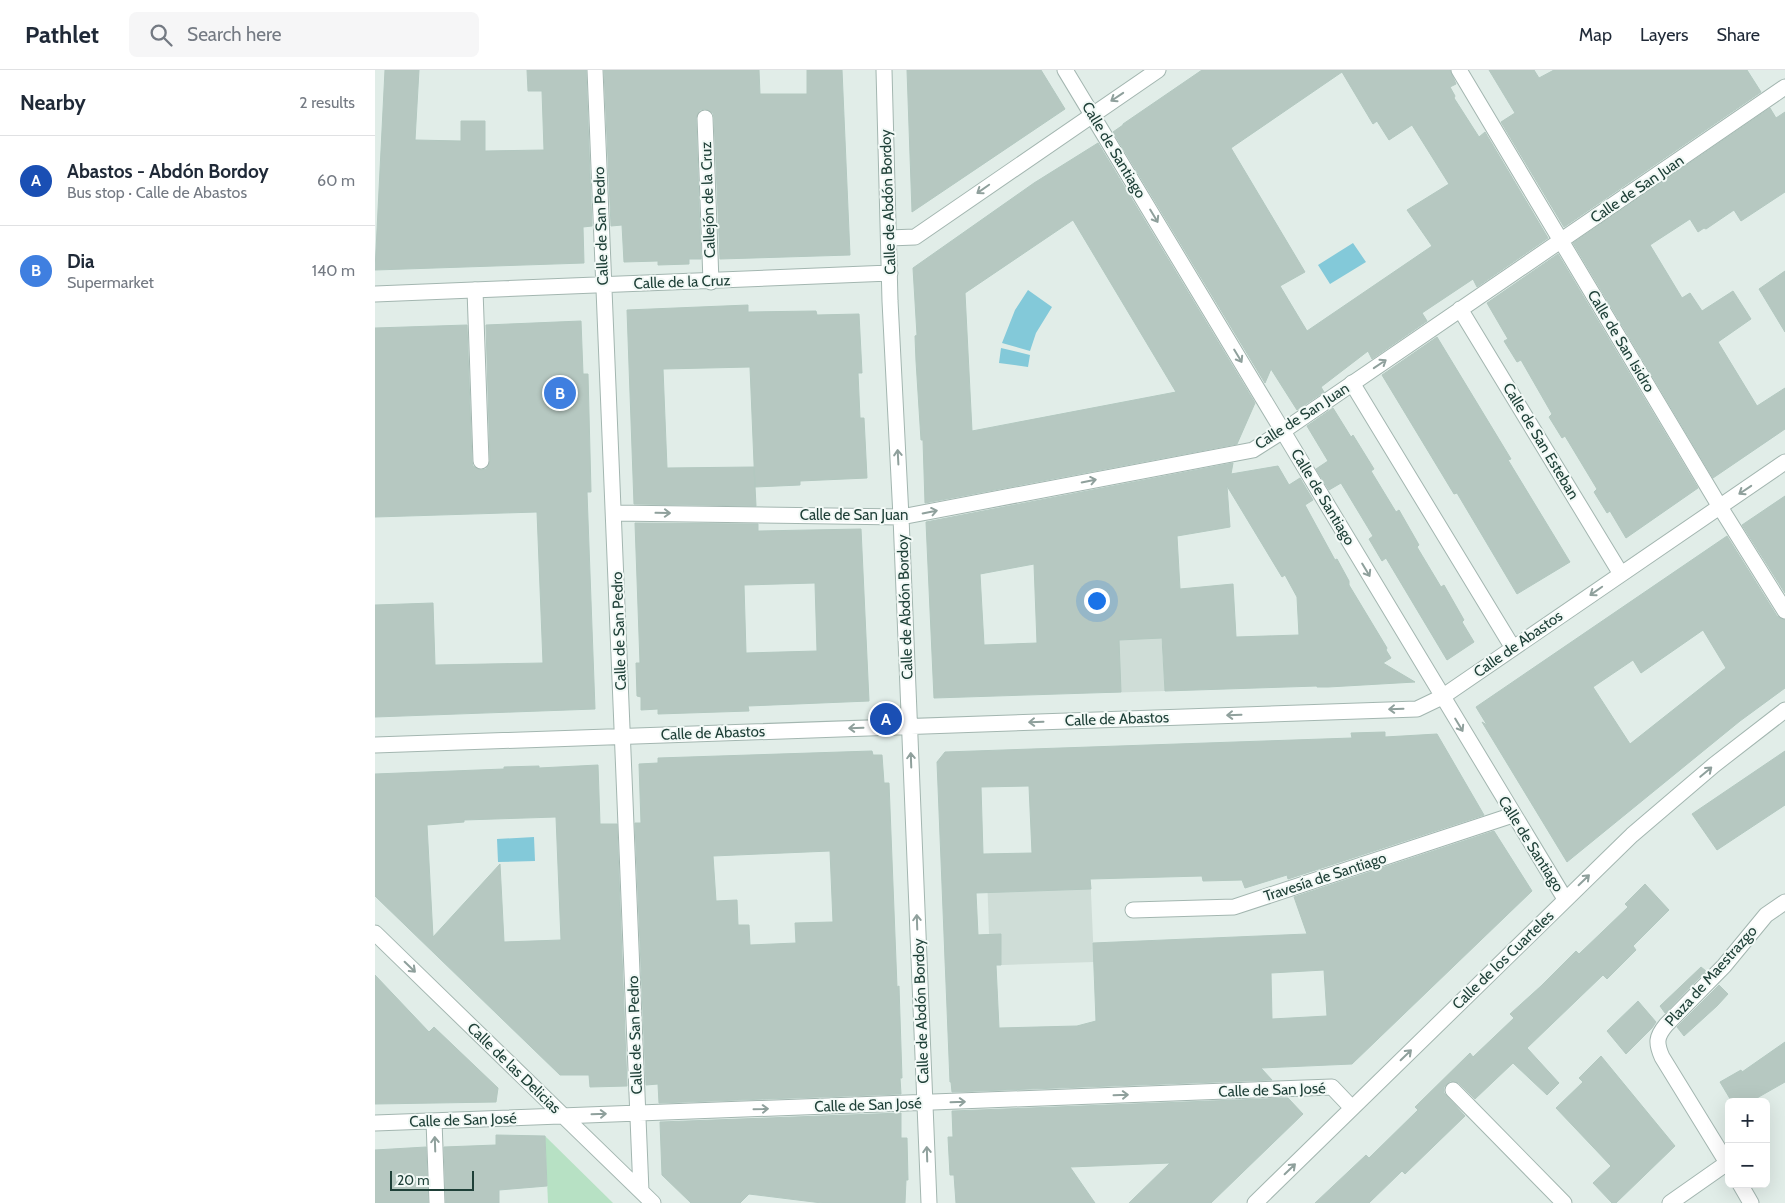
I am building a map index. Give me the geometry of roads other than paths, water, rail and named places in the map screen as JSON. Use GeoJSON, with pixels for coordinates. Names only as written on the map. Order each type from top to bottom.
{"type":"FeatureCollection","features":[{"type":"Feature","properties":{"kind":"street","name":"Calle de San Pedro"},"geometry":{"type":"LineString","coordinates":[[595,70],[641,1191]]}},
{"type":"Feature","properties":{"kind":"street","name":"Calle de Abdón Bordoy"},"geometry":{"type":"LineString","coordinates":[[884,70],[890,273],[929,1203]]}},
{"type":"Feature","properties":{"kind":"street","name":"Calle de Santiago"},"geometry":{"type":"LineString","coordinates":[[1065,70],[1565,899]]}},
{"type":"Feature","properties":{"kind":"street"},"geometry":{"type":"LineString","coordinates":[[889,238],[915,237],[1158,70]]}},
{"type":"Feature","properties":{"kind":"street","name":"Calle de San Isidro"},"geometry":{"type":"LineString","coordinates":[[1459,70],[1785,611]]}},
{"type":"Feature","properties":{"kind":"street","name":"Calle de San Juan"},"geometry":{"type":"LineString","coordinates":[[614,512],[901,518],[1253,450],[1785,87]]}},
{"type":"Feature","properties":{"kind":"street","name":"Callejón de la Cruz"},"geometry":{"type":"LineString","coordinates":[[705,118],[711,282]]}},
{"type":"Feature","properties":{"kind":"street","name":"Calle de la Cruz"},"geometry":{"type":"LineString","coordinates":[[375,294],[711,282],[890,273]]}},
{"type":"Feature","properties":{"kind":"street"},"geometry":{"type":"LineString","coordinates":[[475,290],[481,461]]}},
{"type":"Feature","properties":{"kind":"street","name":"Calle de San Esteban"},"geometry":{"type":"LineString","coordinates":[[1461,309],[1621,574]]}},
{"type":"Feature","properties":{"kind":"street"},"geometry":{"type":"LineString","coordinates":[[1352,383],[1513,648]]}},
{"type":"Feature","properties":{"kind":"street","name":"Calle de Abastos"},"geometry":{"type":"LineString","coordinates":[[375,745],[1417,709],[1442,697],[1785,462]]}},
{"type":"Feature","properties":{"kind":"street","name":"Calle de los Cuarteles"},"geometry":{"type":"LineString","coordinates":[[1255,1203],[1565,899],[1647,822],[1714,765],[1785,710]]}},
{"type":"Feature","properties":{"kind":"street","name":"Travesía de Santiago"},"geometry":{"type":"LineString","coordinates":[[1133,910],[1234,906],[1513,815]]}},
{"type":"Feature","properties":{"kind":"street","name":"Plaza de Maestrazgo"},"geometry":{"type":"LineString","coordinates":[[1725,1159],[1662,1057],[1657,1045],[1660,1032],[1724,966],[1766,915],[1785,902]]}},
{"type":"Feature","properties":{"kind":"street","name":"Calle de las Delicias"},"geometry":{"type":"LineString","coordinates":[[375,933],[653,1203]]}},
{"type":"Feature","properties":{"kind":"street","name":"Calle de San José"},"geometry":{"type":"LineString","coordinates":[[375,1123],[1332,1087],[1352,1108]]}},
{"type":"Feature","properties":{"kind":"street"},"geometry":{"type":"LineString","coordinates":[[1453,1090],[1564,1203]]}},
{"type":"Feature","properties":{"kind":"street"},"geometry":{"type":"LineString","coordinates":[[434,1121],[437,1203]]}},
{"type":"Feature","properties":{"kind":"street","name":"Plaza de Maestrazgo"},"geometry":{"type":"LineString","coordinates":[[1670,1203],[1725,1166]]}},
{"type":"Feature","properties":{"kind":"street"},"geometry":{"type":"LineString","coordinates":[[1742,1188],[1751,1203]]}},
{"type":"Feature","properties":{"kind":"water"},"geometry":{"type":"Polygon","coordinates":[[[1353,243],[1366,262],[1330,284],[1318,265],[1353,243]]]}},
{"type":"Feature","properties":{"kind":"water"},"geometry":{"type":"Polygon","coordinates":[[[1028,290],[1052,307],[1036,333],[1030,351],[1002,343],[1015,310],[1028,290]]]}},
{"type":"Feature","properties":{"kind":"water"},"geometry":{"type":"Polygon","coordinates":[[[1001,348],[1030,355],[1028,367],[999,363],[1001,348]]]}},
{"type":"Feature","properties":{"kind":"water"},"geometry":{"type":"Polygon","coordinates":[[[534,837],[535,861],[498,862],[497,839],[534,837]]]}},
{"type":"Feature","properties":{"kind":"place","name":"Dia"},"geometry":{"type":"Point","coordinates":[560,393]}},
{"type":"Feature","properties":{"kind":"place","name":"Abastos - Abdón Bordoy"},"geometry":{"type":"Point","coordinates":[886,719]}}]}
